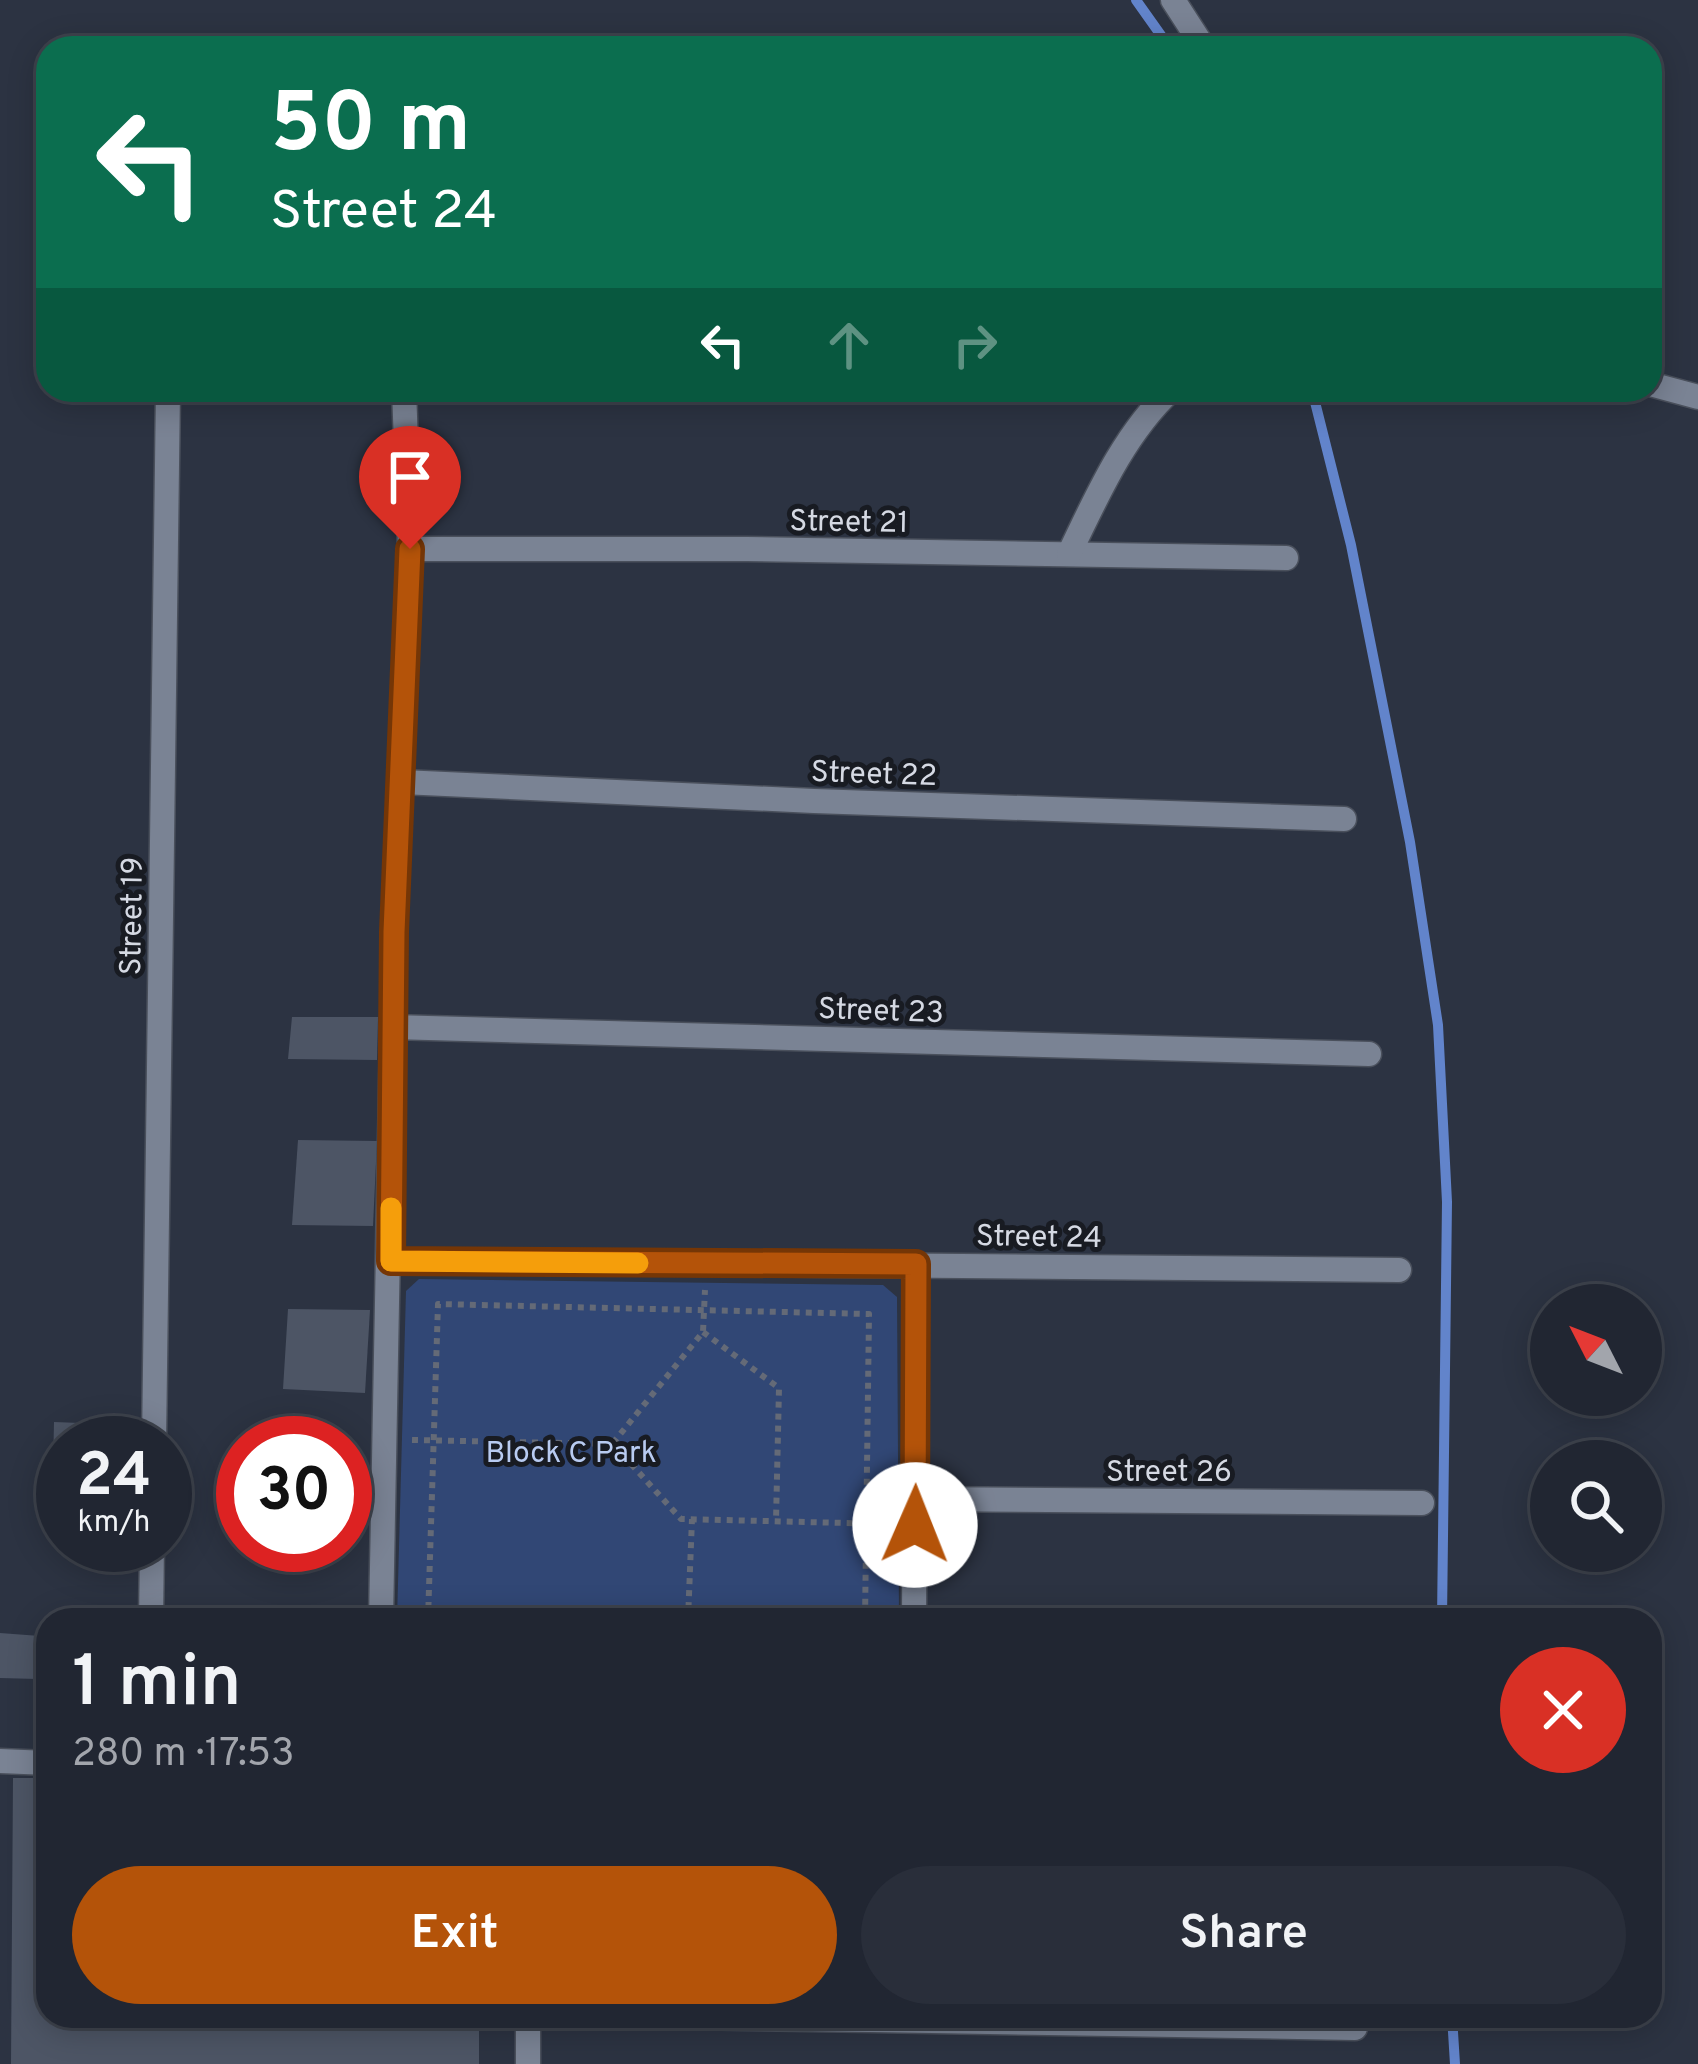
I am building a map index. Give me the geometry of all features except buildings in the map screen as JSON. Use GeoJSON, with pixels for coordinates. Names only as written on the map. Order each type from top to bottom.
{"type":"FeatureCollection","features":[{"type":"Feature","properties":{"kind":"street"},"geometry":{"type":"LineString","coordinates":[[1173,0],[1196,36]]}},
{"type":"Feature","properties":{"kind":"street"},"geometry":{"type":"LineString","coordinates":[[1662,388],[1698,398]]}},
{"type":"Feature","properties":{"kind":"street","name":"Street 19"},"geometry":{"type":"LineString","coordinates":[[154,1416],[168,402]]}},
{"type":"Feature","properties":{"kind":"street"},"geometry":{"type":"LineString","coordinates":[[382,1608],[392,1027],[410,549],[404,402]]}},
{"type":"Feature","properties":{"kind":"street"},"geometry":{"type":"LineString","coordinates":[[1070,554],[1103,482],[1158,402]]}},
{"type":"Feature","properties":{"kind":"street","name":"Street 21"},"geometry":{"type":"LineString","coordinates":[[410,549],[1286,557]]}},
{"type":"Feature","properties":{"kind":"street","name":"Street 22"},"geometry":{"type":"LineString","coordinates":[[402,782],[1343,820]]}},
{"type":"Feature","properties":{"kind":"street","name":"Street 23"},"geometry":{"type":"LineString","coordinates":[[392,1027],[1369,1054]]}},
{"type":"Feature","properties":{"kind":"street","name":"Street 24"},"geometry":{"type":"LineString","coordinates":[[391,1261],[1399,1270]]}},
{"type":"Feature","properties":{"kind":"street"},"geometry":{"type":"LineString","coordinates":[[914,1608],[916,1264]]}},
{"type":"Feature","properties":{"kind":"street","name":"Street 26"},"geometry":{"type":"LineString","coordinates":[[916,1498],[1422,1503]]}},
{"type":"Feature","properties":{"kind":"street"},"geometry":{"type":"LineString","coordinates":[[152,1572],[152,1608]]}},
{"type":"Feature","properties":{"kind":"street"},"geometry":{"type":"LineString","coordinates":[[0,1761],[36,1762]]}},
{"type":"Feature","properties":{"kind":"street"},"geometry":{"type":"LineString","coordinates":[[528,2028],[528,2064]]}},
{"type":"Feature","properties":{"kind":"path"},"geometry":{"type":"LineString","coordinates":[[613,1444],[704,1332],[706,1263]]}},
{"type":"Feature","properties":{"kind":"path"},"geometry":{"type":"LineString","coordinates":[[428,1608],[438,1304],[869,1314],[865,1608]]}},
{"type":"Feature","properties":{"kind":"path"},"geometry":{"type":"LineString","coordinates":[[704,1332],[779,1388],[776,1521]]}},
{"type":"Feature","properties":{"kind":"path"},"geometry":{"type":"LineString","coordinates":[[386,1439],[613,1444],[680,1519],[915,1525]]}},
{"type":"Feature","properties":{"kind":"path"},"geometry":{"type":"LineString","coordinates":[[688,1608],[692,1519]]}},
{"type":"Feature","properties":{"kind":"green space","name":"Block C Park"},"geometry":{"type":"Polygon","coordinates":[[[419,1279],[883,1285],[897,1297],[899,1608],[397,1608],[406,1291],[419,1279]]]}},
{"type":"Feature","properties":{"kind":"waterway"},"geometry":{"type":"LineString","coordinates":[[1136,0],[1162,36]]}},
{"type":"Feature","properties":{"kind":"waterway"},"geometry":{"type":"LineString","coordinates":[[1315,402],[1351,545],[1410,842],[1438,1025],[1447,1202],[1442,1608]]}},
{"type":"Feature","properties":{"kind":"waterway"},"geometry":{"type":"LineString","coordinates":[[1453,2028],[1455,2064]]}},
{"type":"Feature","properties":{"kind":"slow traffic"},"geometry":{"type":"LineString","coordinates":[[391,1208],[391,1261],[638,1263]]}},
{"type":"Feature","properties":{"kind":"route"},"geometry":{"type":"LineString","coordinates":[[410,549],[394,932],[391,1261],[916,1264],[915,1525]]}}]}
